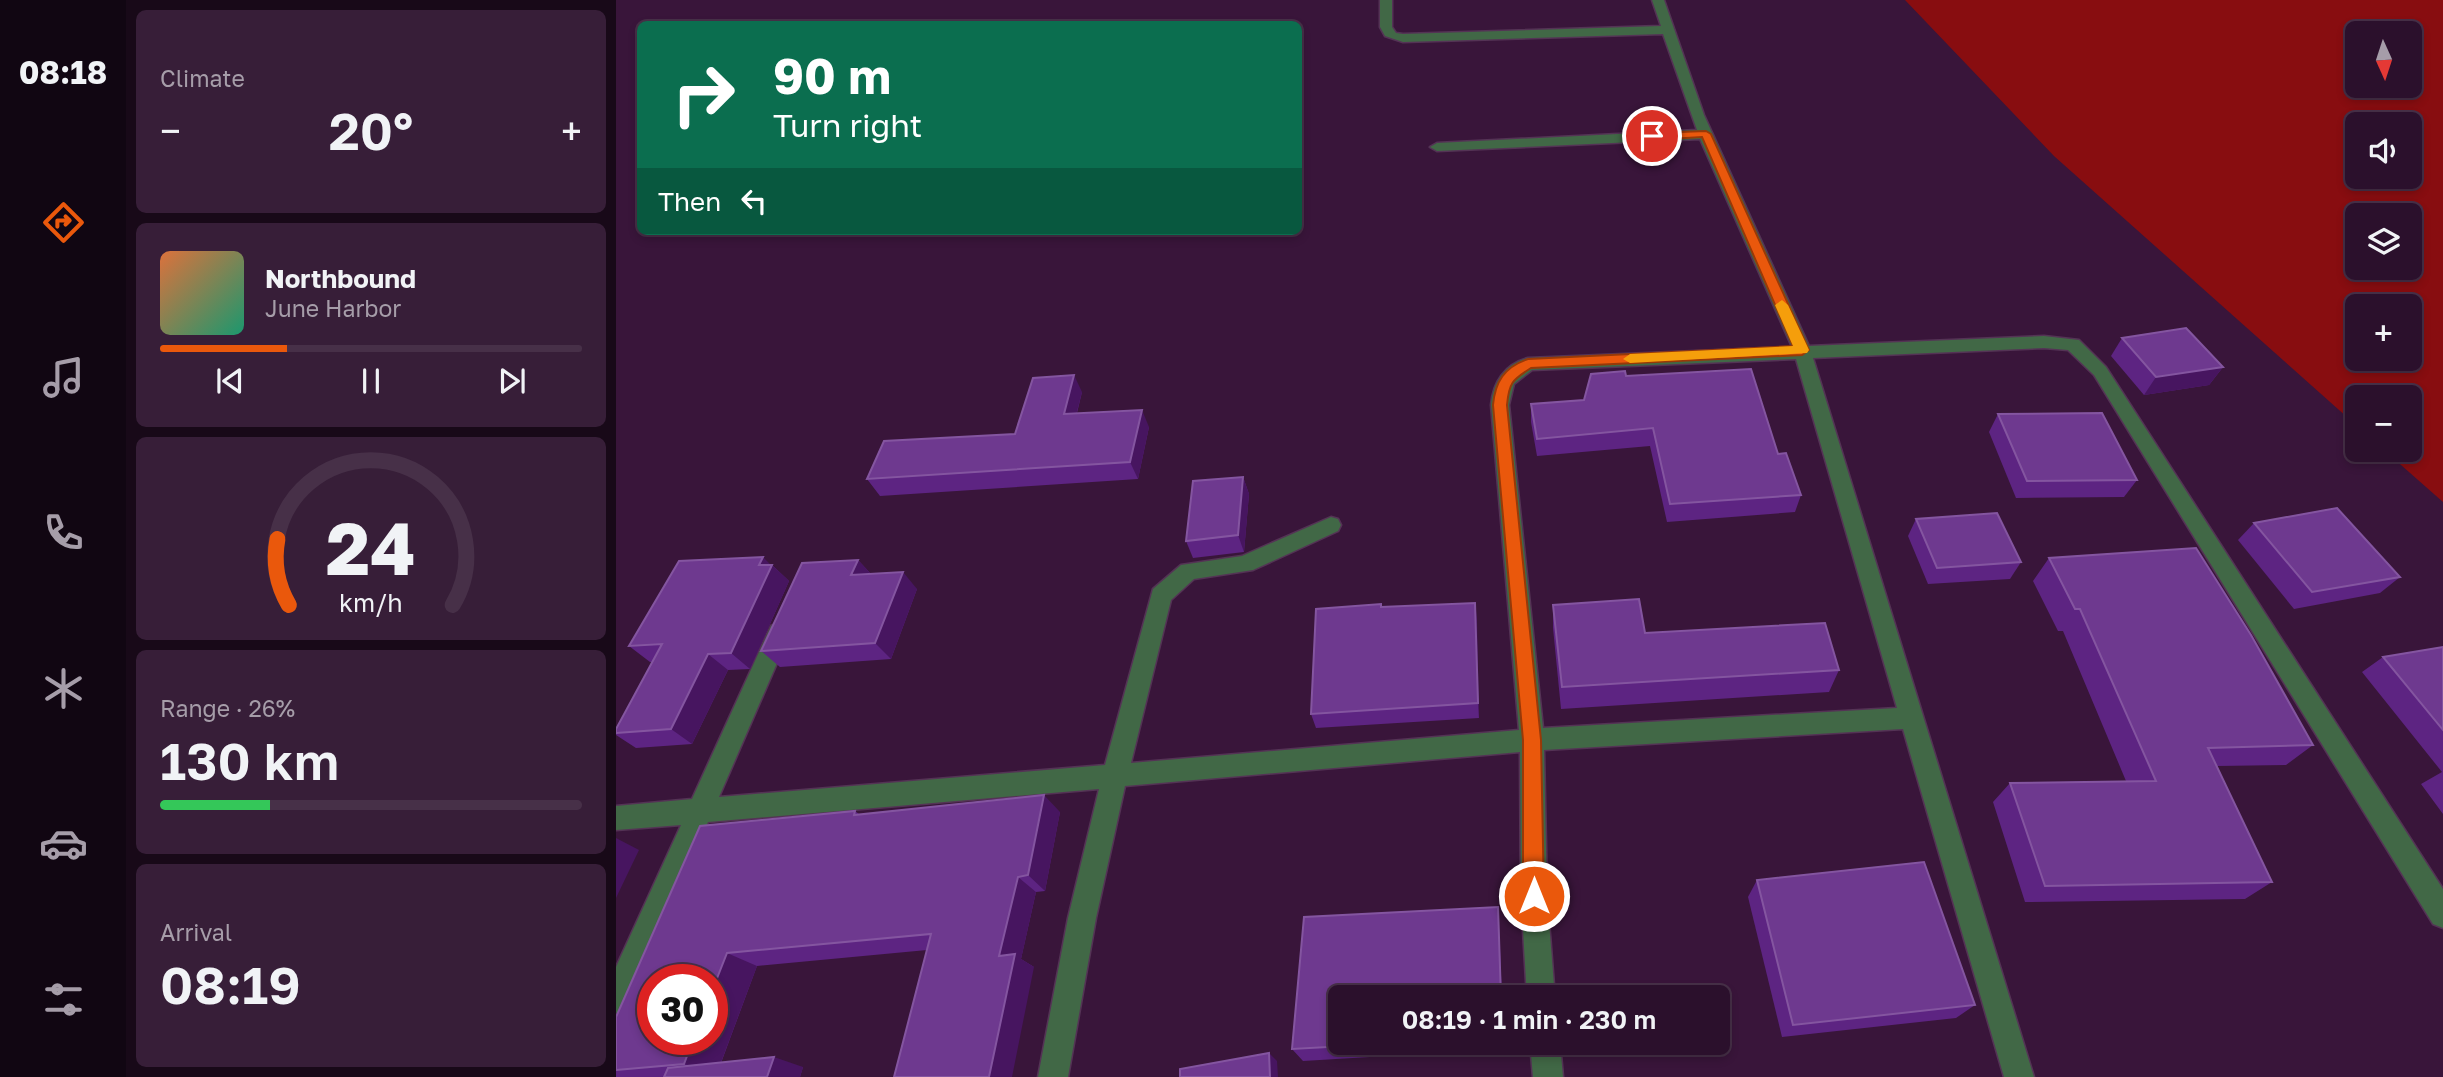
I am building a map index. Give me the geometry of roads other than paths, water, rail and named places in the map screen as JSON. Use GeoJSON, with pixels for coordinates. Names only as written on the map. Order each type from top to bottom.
{"type":"FeatureCollection","features":[{"type":"Feature","properties":{"kind":"street"},"geometry":{"type":"LineString","coordinates":[[1386,0],[1386,27],[1391,36],[1402,38],[1669,30]]}},
{"type":"Feature","properties":{"kind":"street"},"geometry":{"type":"LineString","coordinates":[[1658,0],[1706,134],[1802,350],[2019,1077]]}},
{"type":"Feature","properties":{"kind":"street"},"geometry":{"type":"LineString","coordinates":[[1437,147],[1706,134]]}},
{"type":"Feature","properties":{"kind":"street"},"geometry":{"type":"LineString","coordinates":[[1540,985],[1534,896],[1532,740],[1500,405],[1502,385],[1511,374],[1528,364],[1802,350],[2044,342],[2073,344],[2100,371],[2443,914]]}},
{"type":"Feature","properties":{"kind":"street"},"geometry":{"type":"LineString","coordinates":[[1053,1077],[1082,918],[1161,595],[1189,571],[1245,564],[1331,524]]}},
{"type":"Feature","properties":{"kind":"street"},"geometry":{"type":"LineString","coordinates":[[616,999],[790,609]]}},
{"type":"Feature","properties":{"kind":"street"},"geometry":{"type":"LineString","coordinates":[[616,818],[1532,740],[1910,718]]}},
{"type":"Feature","properties":{"kind":"street"},"geometry":{"type":"LineString","coordinates":[[1546,1055],[1548,1077]]}}]}
